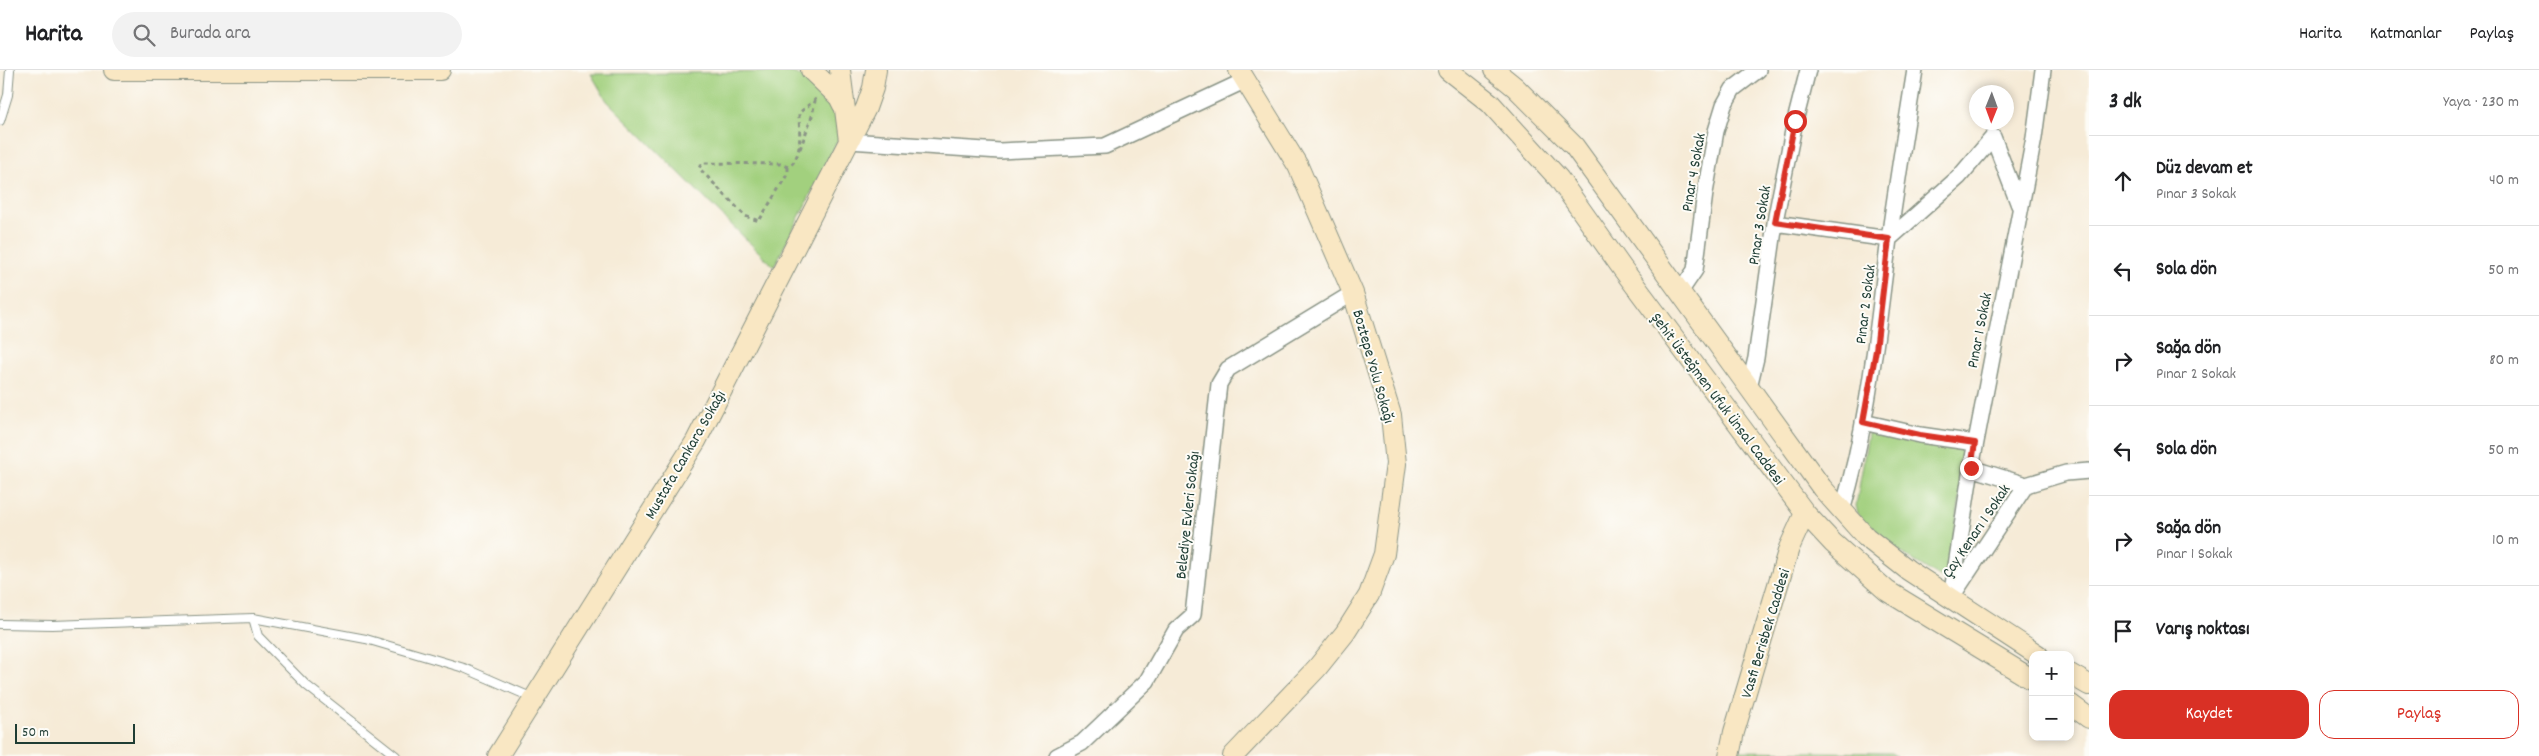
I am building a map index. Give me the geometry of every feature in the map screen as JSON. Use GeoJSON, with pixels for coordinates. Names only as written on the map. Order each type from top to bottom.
{"type":"FeatureCollection","features":[{"type":"Feature","properties":{"kind":"main road"},"geometry":{"type":"LineString","coordinates":[[114,70],[440,70]]}},
{"type":"Feature","properties":{"kind":"main road"},"geometry":{"type":"LineString","coordinates":[[811,70],[828,86],[843,107],[849,141]]}},
{"type":"Feature","properties":{"kind":"main road","name":"Mustafa Cankara Sokağı"},"geometry":{"type":"LineString","coordinates":[[498,756],[696,441],[866,108],[873,88],[876,70]]}},
{"type":"Feature","properties":{"kind":"main road","name":"Şehit Üsteğmen Ufuk Ünsal Caddesi"},"geometry":{"type":"LineString","coordinates":[[1448,70],[1490,103],[1560,179],[1622,268],[1808,516],[1834,543],[1888,591],[2029,678]]}},
{"type":"Feature","properties":{"kind":"main road","name":"Şehit Üsteğmen Ufuk Ünsal Caddesi"},"geometry":{"type":"LineString","coordinates":[[1494,70],[1515,87],[1574,146],[1749,387],[1843,511],[1866,537],[1908,570],[2032,651]]}},
{"type":"Feature","properties":{"kind":"main road","name":"Boztepe Yolu Sokağı"},"geometry":{"type":"LineString","coordinates":[[1233,756],[1317,668],[1345,633],[1369,595],[1384,554],[1396,464],[1392,415],[1353,293],[1298,166],[1243,75]]}},
{"type":"Feature","properties":{"kind":"main road"},"geometry":{"type":"LineString","coordinates":[[1834,543],[1843,511]]}},
{"type":"Feature","properties":{"kind":"main road","name":"Vasfi Berisbek Caddesi"},"geometry":{"type":"LineString","coordinates":[[1729,756],[1734,732],[1789,548],[1808,516],[1843,511]]}},
{"type":"Feature","properties":{"kind":"main road"},"geometry":{"type":"LineString","coordinates":[[2074,676],[2089,685]]}},
{"type":"Feature","properties":{"kind":"main road"},"geometry":{"type":"LineString","coordinates":[[2074,707],[2089,718]]}},
{"type":"Feature","properties":{"kind":"street","name":"Pınar 4 Sokak"},"geometry":{"type":"LineString","coordinates":[[1680,292],[1695,270],[1708,175],[1716,131],[1724,105],[1733,89],[1758,70]]}},
{"type":"Feature","properties":{"kind":"street","name":"Pınar 3 Sokak"},"geometry":{"type":"LineString","coordinates":[[1749,387],[1756,358],[1775,222],[1795,121],[1808,70]]}},
{"type":"Feature","properties":{"kind":"street","name":"Pınar 2 Sokak"},"geometry":{"type":"LineString","coordinates":[[1843,511],[1854,472],[1876,350],[1889,239],[1915,70]]}},
{"type":"Feature","properties":{"kind":"street","name":"Pınar 1 Sokak"},"geometry":{"type":"LineString","coordinates":[[1951,598],[1975,443],[2019,206],[2034,138],[2043,70]]}},
{"type":"Feature","properties":{"kind":"street"},"geometry":{"type":"LineString","coordinates":[[849,141],[1000,151],[1105,146],[1243,75]]}},
{"type":"Feature","properties":{"kind":"street"},"geometry":{"type":"LineString","coordinates":[[1775,222],[1889,239],[1959,177],[1993,137],[2019,206]]}},
{"type":"Feature","properties":{"kind":"street","name":"Belediye Evleri Sokağı"},"geometry":{"type":"LineString","coordinates":[[1057,756],[1082,743],[1147,681],[1176,630],[1193,615],[1219,384],[1228,369],[1353,293]]}},
{"type":"Feature","properties":{"kind":"street"},"geometry":{"type":"LineString","coordinates":[[1863,422],[1920,435],[1975,443]]}},
{"type":"Feature","properties":{"kind":"street"},"geometry":{"type":"LineString","coordinates":[[1971,468],[2026,486]]}},
{"type":"Feature","properties":{"kind":"street","name":"Çay Kenarı 1 Sokak"},"geometry":{"type":"LineString","coordinates":[[1951,598],[2026,486],[2066,473],[2089,471]]}},
{"type":"Feature","properties":{"kind":"lane"},"geometry":{"type":"LineString","coordinates":[[0,121],[8,95],[10,70]]}},
{"type":"Feature","properties":{"kind":"lane"},"geometry":{"type":"LineString","coordinates":[[0,624],[52,625],[253,618],[366,638],[464,668],[533,698]]}},
{"type":"Feature","properties":{"kind":"lane"},"geometry":{"type":"LineString","coordinates":[[253,618],[258,636],[306,685],[396,756]]}},
{"type":"Feature","properties":{"kind":"path"},"geometry":{"type":"LineString","coordinates":[[798,152],[799,113],[828,86]]}},
{"type":"Feature","properties":{"kind":"path"},"geometry":{"type":"LineString","coordinates":[[788,167],[794,163],[812,116],[828,86]]}},
{"type":"Feature","properties":{"kind":"path"},"geometry":{"type":"LineString","coordinates":[[702,162],[780,164],[788,167],[788,173],[759,221],[745,216],[699,168],[702,162]]}},
{"type":"Feature","properties":{"kind":"green space"},"geometry":{"type":"Polygon","coordinates":[[[788,72],[808,80],[824,95],[836,114],[840,136],[774,267],[607,101],[591,74],[788,72]]]}},
{"type":"Feature","properties":{"kind":"green space"},"geometry":{"type":"Polygon","coordinates":[[[1869,428],[1968,450],[1946,581],[1883,541],[1859,518],[1856,506],[1869,428]]]}},
{"type":"Feature","properties":{"kind":"green space"},"geometry":{"type":"Polygon","coordinates":[[[1737,751],[1892,753],[1897,756],[1737,756],[1737,751]]]}},
{"type":"Feature","properties":{"kind":"route"},"geometry":{"type":"LineString","coordinates":[[1795,121],[1775,222],[1889,239],[1876,350],[1863,422],[1920,435],[1975,443],[1971,468]]}}]}
